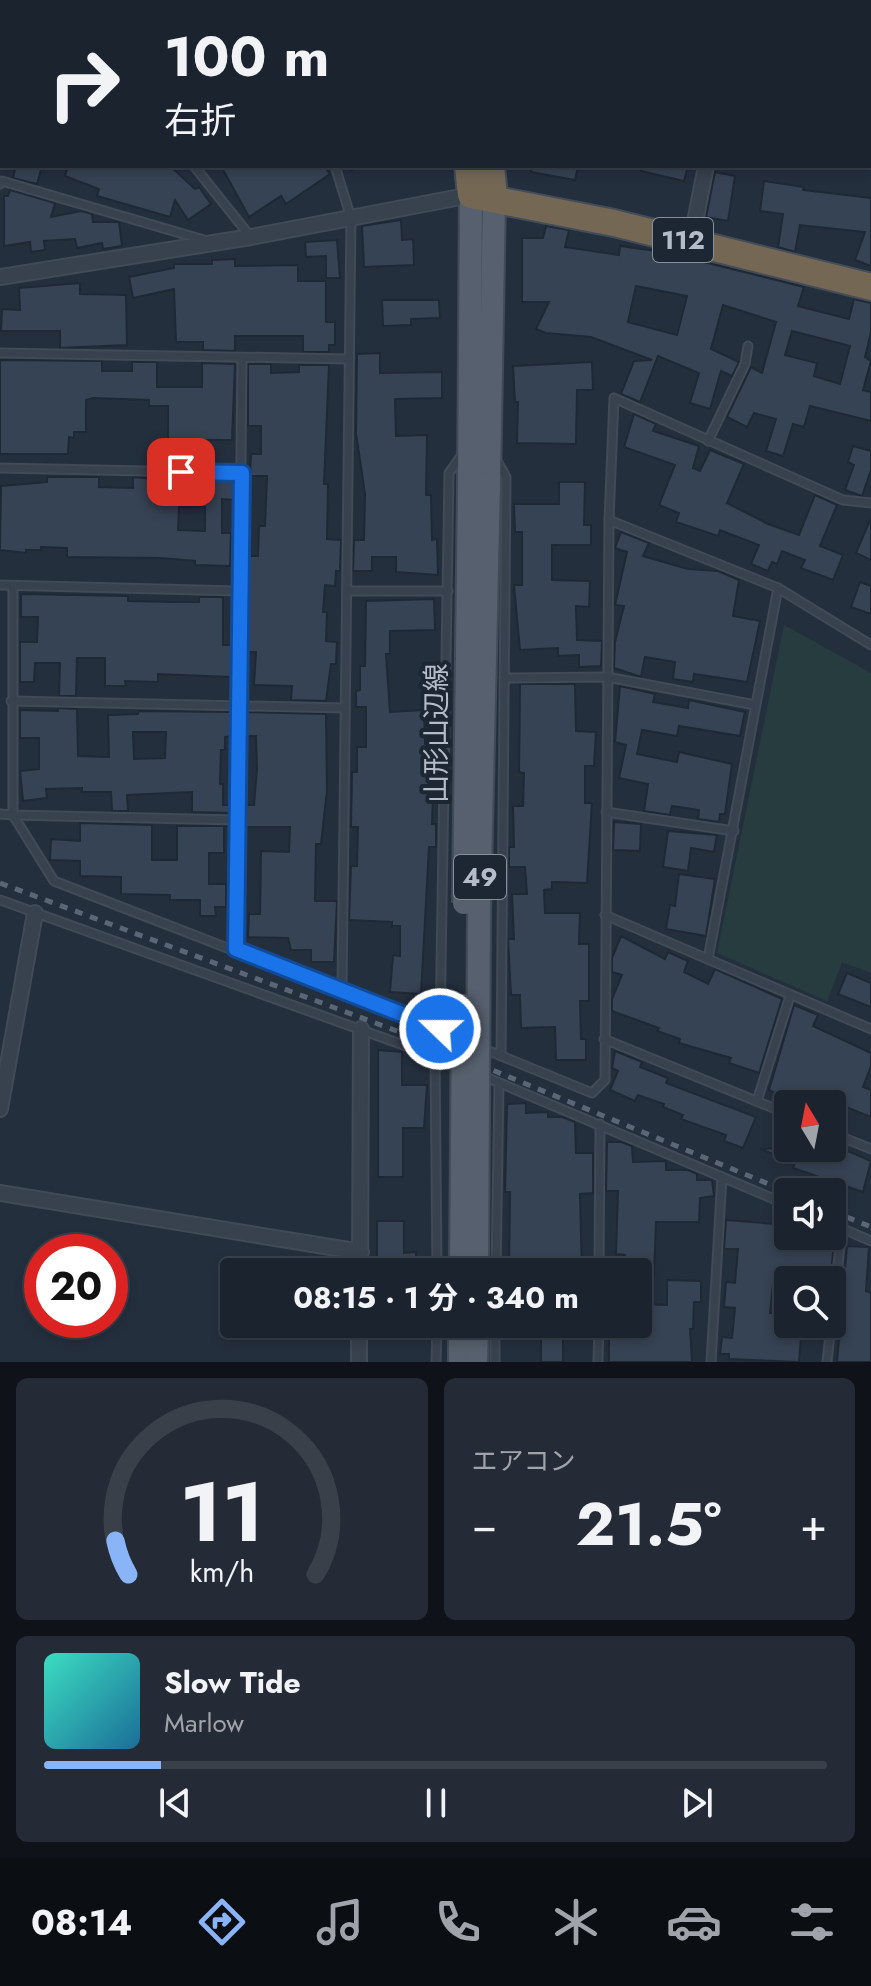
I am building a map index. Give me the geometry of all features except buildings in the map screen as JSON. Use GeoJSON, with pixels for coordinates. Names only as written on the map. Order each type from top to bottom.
{"type":"FeatureCollection","features":[{"type":"Feature","properties":{"kind":"highway"},"geometry":{"type":"LineString","coordinates":[[469,168],[482,196]]}},
{"type":"Feature","properties":{"kind":"highway"},"geometry":{"type":"LineString","coordinates":[[482,196],[490,168]]}},
{"type":"Feature","properties":{"kind":"highway","name":"112"},"geometry":{"type":"LineString","coordinates":[[482,196],[691,242],[871,287]]}},
{"type":"Feature","properties":{"kind":"main road","name":"山形山辺線"},"geometry":{"type":"LineString","coordinates":[[477,1258],[482,196]]}},
{"type":"Feature","properties":{"kind":"main road","name":"山形山辺線"},"geometry":{"type":"LineString","coordinates":[[461,1258],[479,485]]}},
{"type":"Feature","properties":{"kind":"main road"},"geometry":{"type":"LineString","coordinates":[[460,1338],[460,1362]]}},
{"type":"Feature","properties":{"kind":"main road"},"geometry":{"type":"LineString","coordinates":[[476,1362],[477,1338]]}},
{"type":"Feature","properties":{"kind":"street"},"geometry":{"type":"LineString","coordinates":[[691,242],[706,168]]}},
{"type":"Feature","properties":{"kind":"street"},"geometry":{"type":"LineString","coordinates":[[0,277],[482,196]]}},
{"type":"Feature","properties":{"kind":"street"},"geometry":{"type":"LineString","coordinates":[[0,1109],[35,913]]}},
{"type":"Feature","properties":{"kind":"street"},"geometry":{"type":"LineString","coordinates":[[361,1029],[361,1258]]}},
{"type":"Feature","properties":{"kind":"street"},"geometry":{"type":"LineString","coordinates":[[0,1193],[361,1252]]}},
{"type":"Feature","properties":{"kind":"street"},"geometry":{"type":"LineString","coordinates":[[359,1338],[359,1362]]}},
{"type":"Feature","properties":{"kind":"lane"},"geometry":{"type":"LineString","coordinates":[[196,168],[251,237]]}},
{"type":"Feature","properties":{"kind":"lane"},"geometry":{"type":"LineString","coordinates":[[336,168],[351,218],[342,989]]}},
{"type":"Feature","properties":{"kind":"lane"},"geometry":{"type":"LineString","coordinates":[[0,184],[2,181],[214,243]]}},
{"type":"Feature","properties":{"kind":"lane"},"geometry":{"type":"LineString","coordinates":[[708,441],[745,364],[748,346]]}},
{"type":"Feature","properties":{"kind":"lane"},"geometry":{"type":"LineString","coordinates":[[0,353],[349,359]]}},
{"type":"Feature","properties":{"kind":"lane"},"geometry":{"type":"LineString","coordinates":[[236,949],[242,358]]}},
{"type":"Feature","properties":{"kind":"lane"},"geometry":{"type":"LineString","coordinates":[[13,586],[13,815],[54,881],[342,989],[592,1093],[605,1080],[609,520],[614,398],[843,500],[871,503]]}},
{"type":"Feature","properties":{"kind":"lane"},"geometry":{"type":"LineString","coordinates":[[440,1029],[449,473],[479,446],[506,477],[501,1056]]}},
{"type":"Feature","properties":{"kind":"lane"},"geometry":{"type":"LineString","coordinates":[[0,468],[242,473]]}},
{"type":"Feature","properties":{"kind":"lane"},"geometry":{"type":"LineString","coordinates":[[609,520],[778,588],[871,645]]}},
{"type":"Feature","properties":{"kind":"lane"},"geometry":{"type":"LineString","coordinates":[[0,585],[238,591]]}},
{"type":"Feature","properties":{"kind":"lane"},"geometry":{"type":"LineString","coordinates":[[708,959],[778,588]]}},
{"type":"Feature","properties":{"kind":"lane"},"geometry":{"type":"LineString","coordinates":[[347,591],[448,591]]}},
{"type":"Feature","properties":{"kind":"lane"},"geometry":{"type":"LineString","coordinates":[[504,678],[607,677],[755,705]]}},
{"type":"Feature","properties":{"kind":"lane"},"geometry":{"type":"LineString","coordinates":[[11,701],[345,708]]}},
{"type":"Feature","properties":{"kind":"lane"},"geometry":{"type":"LineString","coordinates":[[606,812],[734,831]]}},
{"type":"Feature","properties":{"kind":"lane"},"geometry":{"type":"LineString","coordinates":[[0,814],[236,820]]}},
{"type":"Feature","properties":{"kind":"lane"},"geometry":{"type":"LineString","coordinates":[[0,900],[435,1054],[774,1199]]}},
{"type":"Feature","properties":{"kind":"lane"},"geometry":{"type":"LineString","coordinates":[[605,915],[871,1029]]}},
{"type":"Feature","properties":{"kind":"lane"},"geometry":{"type":"LineString","coordinates":[[757,1101],[790,996]]}},
{"type":"Feature","properties":{"kind":"lane"},"geometry":{"type":"LineString","coordinates":[[604,1039],[774,1108]]}},
{"type":"Feature","properties":{"kind":"lane"},"geometry":{"type":"LineString","coordinates":[[435,1054],[437,1258]]}},
{"type":"Feature","properties":{"kind":"lane"},"geometry":{"type":"LineString","coordinates":[[496,1258],[499,1083]]}},
{"type":"Feature","properties":{"kind":"lane"},"geometry":{"type":"LineString","coordinates":[[599,1258],[600,1124]]}},
{"type":"Feature","properties":{"kind":"lane"},"geometry":{"type":"LineString","coordinates":[[846,1139],[871,1149]]}},
{"type":"Feature","properties":{"kind":"lane"},"geometry":{"type":"LineString","coordinates":[[711,1362],[722,1177]]}},
{"type":"Feature","properties":{"kind":"lane"},"geometry":{"type":"LineString","coordinates":[[846,1230],[871,1241]]}},
{"type":"Feature","properties":{"kind":"lane"},"geometry":{"type":"LineString","coordinates":[[436,1362],[437,1338]]}},
{"type":"Feature","properties":{"kind":"lane"},"geometry":{"type":"LineString","coordinates":[[495,1338],[495,1362]]}},
{"type":"Feature","properties":{"kind":"lane"},"geometry":{"type":"LineString","coordinates":[[598,1362],[599,1338]]}},
{"type":"Feature","properties":{"kind":"lane"},"geometry":{"type":"LineString","coordinates":[[827,1362],[830,1338]]}},
{"type":"Feature","properties":{"kind":"green space"},"geometry":{"type":"Polygon","coordinates":[[[784,625],[871,673],[871,973],[842,962],[827,1001],[717,953],[784,625]]]}},
{"type":"Feature","properties":{"kind":"railway"},"geometry":{"type":"LineString","coordinates":[[0,883],[405,1034],[774,1186]]}},
{"type":"Feature","properties":{"kind":"railway"},"geometry":{"type":"LineString","coordinates":[[846,1217],[871,1227]]}},
{"type":"Feature","properties":{"kind":"route"},"geometry":{"type":"LineString","coordinates":[[181,472],[242,473],[238,591],[236,949],[440,1029]]}}]}
